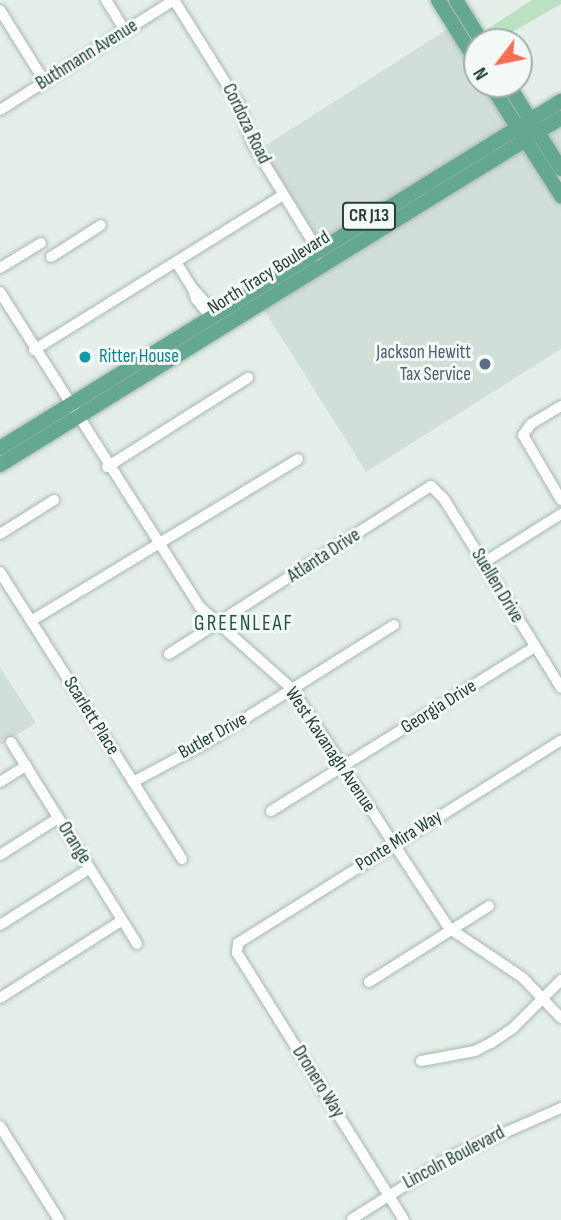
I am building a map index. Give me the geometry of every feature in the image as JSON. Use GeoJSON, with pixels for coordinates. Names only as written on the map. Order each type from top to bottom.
{"type":"FeatureCollection","features":[{"type":"Feature","properties":{"kind":"main road"},"geometry":{"type":"LineString","coordinates":[[438,0],[463,40]]}},
{"type":"Feature","properties":{"kind":"main road"},"geometry":{"type":"LineString","coordinates":[[456,0],[473,28]]}},
{"type":"Feature","properties":{"kind":"main road"},"geometry":{"type":"LineString","coordinates":[[502,98],[561,169]]}},
{"type":"Feature","properties":{"kind":"main road"},"geometry":{"type":"LineString","coordinates":[[514,98],[561,197]]}},
{"type":"Feature","properties":{"kind":"main road","name":"North Tracy Boulevard"},"geometry":{"type":"LineString","coordinates":[[0,448],[149,370],[528,130],[561,101]]}},
{"type":"Feature","properties":{"kind":"main road","name":"North Tracy Boulevard"},"geometry":{"type":"LineString","coordinates":[[0,465],[72,411],[210,316],[317,249],[528,130],[561,118]]}},
{"type":"Feature","properties":{"kind":"street"},"geometry":{"type":"LineString","coordinates":[[106,0],[125,31]]}},
{"type":"Feature","properties":{"kind":"street","name":"Buthmann Avenue"},"geometry":{"type":"LineString","coordinates":[[0,110],[174,0]]}},
{"type":"Feature","properties":{"kind":"street","name":"Cordoza Road"},"geometry":{"type":"LineString","coordinates":[[174,0],[239,104],[252,143],[317,249]]}},
{"type":"Feature","properties":{"kind":"street"},"geometry":{"type":"LineString","coordinates":[[0,10],[45,82]]}},
{"type":"Feature","properties":{"kind":"street"},"geometry":{"type":"LineString","coordinates":[[34,350],[283,195]]}},
{"type":"Feature","properties":{"kind":"street"},"geometry":{"type":"LineString","coordinates":[[51,257],[101,225]]}},
{"type":"Feature","properties":{"kind":"street"},"geometry":{"type":"LineString","coordinates":[[0,268],[41,243]]}},
{"type":"Feature","properties":{"kind":"street"},"geometry":{"type":"LineString","coordinates":[[276,291],[282,280],[317,256],[317,249]]}},
{"type":"Feature","properties":{"kind":"street"},"geometry":{"type":"LineString","coordinates":[[149,370],[163,355],[208,326],[210,316],[176,261]]}},
{"type":"Feature","properties":{"kind":"street","name":"West Kavanagh Avenue"},"geometry":{"type":"LineString","coordinates":[[0,292],[158,546],[216,624],[292,690],[449,928],[523,978],[561,1018]]}},
{"type":"Feature","properties":{"kind":"street"},"geometry":{"type":"LineString","coordinates":[[107,467],[248,378]]}},
{"type":"Feature","properties":{"kind":"street"},"geometry":{"type":"LineString","coordinates":[[556,409],[523,435],[561,500]]}},
{"type":"Feature","properties":{"kind":"street"},"geometry":{"type":"LineString","coordinates":[[31,621],[298,459]]}},
{"type":"Feature","properties":{"kind":"street","name":"Suellen Drive"},"geometry":{"type":"LineString","coordinates":[[431,486],[444,499],[561,688]]}},
{"type":"Feature","properties":{"kind":"street","name":"Atlanta Drive"},"geometry":{"type":"LineString","coordinates":[[169,654],[431,486]]}},
{"type":"Feature","properties":{"kind":"street"},"geometry":{"type":"LineString","coordinates":[[0,534],[54,500]]}},
{"type":"Feature","properties":{"kind":"street"},"geometry":{"type":"LineString","coordinates":[[483,563],[561,514]]}},
{"type":"Feature","properties":{"kind":"street","name":"Scarlett Place"},"geometry":{"type":"LineString","coordinates":[[0,572],[182,859]]}},
{"type":"Feature","properties":{"kind":"street","name":"Butler Drive"},"geometry":{"type":"LineString","coordinates":[[133,782],[292,690],[394,625]]}},
{"type":"Feature","properties":{"kind":"street","name":"Georgia Drive"},"geometry":{"type":"LineString","coordinates":[[271,811],[534,647]]}},
{"type":"Feature","properties":{"kind":"street","name":"Ponte Mira Way"},"geometry":{"type":"LineString","coordinates":[[238,943],[561,740]]}},
{"type":"Feature","properties":{"kind":"street","name":"Orange"},"geometry":{"type":"LineString","coordinates":[[11,742],[137,944]]}},
{"type":"Feature","properties":{"kind":"street"},"geometry":{"type":"LineString","coordinates":[[0,782],[26,766]]}},
{"type":"Feature","properties":{"kind":"street"},"geometry":{"type":"LineString","coordinates":[[0,855],[58,818]]}},
{"type":"Feature","properties":{"kind":"street"},"geometry":{"type":"LineString","coordinates":[[0,925],[89,869]]}},
{"type":"Feature","properties":{"kind":"street"},"geometry":{"type":"LineString","coordinates":[[369,982],[449,928],[489,906]]}},
{"type":"Feature","properties":{"kind":"street"},"geometry":{"type":"LineString","coordinates":[[0,998],[121,921]]}},
{"type":"Feature","properties":{"kind":"street","name":"Dronero Way"},"geometry":{"type":"LineString","coordinates":[[238,943],[237,953],[404,1220]]}},
{"type":"Feature","properties":{"kind":"street"},"geometry":{"type":"LineString","coordinates":[[421,1061],[483,1047],[544,1000],[561,980]]}},
{"type":"Feature","properties":{"kind":"street","name":"Lincoln Boulevard"},"geometry":{"type":"LineString","coordinates":[[352,1219],[389,1194],[492,1136],[561,1108]]}},
{"type":"Feature","properties":{"kind":"street"},"geometry":{"type":"LineString","coordinates":[[0,1126],[59,1220]]}},
{"type":"Feature","properties":{"kind":"shaded area"},"geometry":{"type":"Polygon","coordinates":[[[451,27],[463,46],[463,98],[495,98],[513,128],[319,245],[260,149],[451,27]]]}},
{"type":"Feature","properties":{"kind":"shaded area"},"geometry":{"type":"Polygon","coordinates":[[[561,124],[561,161],[545,135],[561,124]]]}},
{"type":"Feature","properties":{"kind":"shaded area"},"geometry":{"type":"Polygon","coordinates":[[[525,144],[561,202],[561,349],[366,472],[261,305],[525,144]]]}},
{"type":"Feature","properties":{"kind":"shaded area"},"geometry":{"type":"Polygon","coordinates":[[[0,667],[36,723],[0,745],[0,667]]]}},
{"type":"Feature","properties":{"kind":"green space"},"geometry":{"type":"Polygon","coordinates":[[[532,0],[561,0],[561,4],[519,28],[489,28],[532,0]]]}},
{"type":"Feature","properties":{"kind":"place","name":"Ritter House"},"geometry":{"type":"Point","coordinates":[85,357]}},
{"type":"Feature","properties":{"kind":"place","name":"Jackson Hewitt Tax Service"},"geometry":{"type":"Point","coordinates":[485,364]}},
{"type":"Feature","properties":{"kind":"district","name":"GREENLEAF"},"geometry":{"type":"Point","coordinates":[244,624]}}]}
